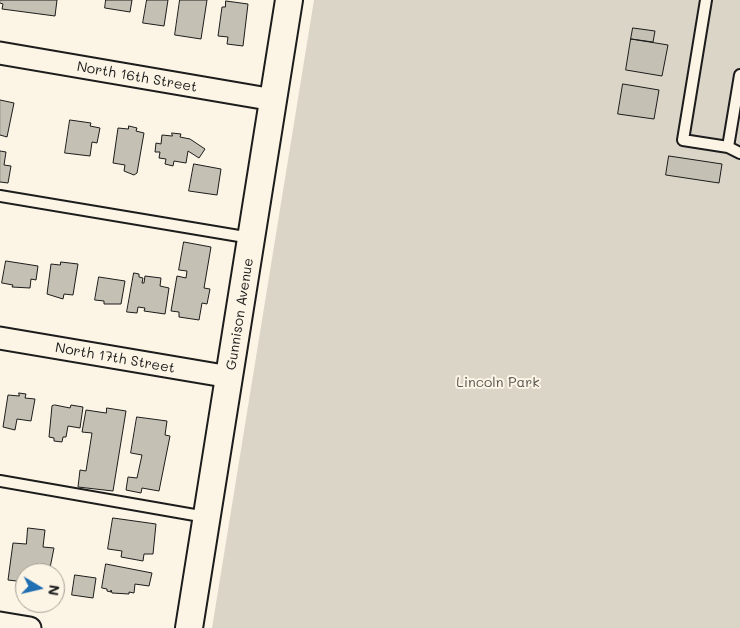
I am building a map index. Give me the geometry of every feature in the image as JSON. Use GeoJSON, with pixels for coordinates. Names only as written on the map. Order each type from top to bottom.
{"type":"FeatureCollection","features":[{"type":"Feature","properties":{"kind":"street","name":"Gunnison Avenue"},"geometry":{"type":"LineString","coordinates":[[189,628],[289,0]]}},
{"type":"Feature","properties":{"kind":"street","name":"North 16th Street"},"geometry":{"type":"LineString","coordinates":[[0,53],[274,100]]}},
{"type":"Feature","properties":{"kind":"street","name":"North 17th Street"},"geometry":{"type":"LineString","coordinates":[[0,338],[230,377]]}},
{"type":"Feature","properties":{"kind":"street"},"geometry":{"type":"LineString","coordinates":[[0,623],[30,628]]}},
{"type":"Feature","properties":{"kind":"lane"},"geometry":{"type":"LineString","coordinates":[[706,0],[683,140],[728,146],[740,153]]}},
{"type":"Feature","properties":{"kind":"lane"},"geometry":{"type":"LineString","coordinates":[[728,146],[740,74]]}},
{"type":"Feature","properties":{"kind":"lane"},"geometry":{"type":"LineString","coordinates":[[0,196],[252,238]]}},
{"type":"Feature","properties":{"kind":"lane"},"geometry":{"type":"LineString","coordinates":[[0,481],[208,517]]}},
{"type":"Feature","properties":{"kind":"green space","name":"Lincoln Park"},"geometry":{"type":"Polygon","coordinates":[[[314,0],[740,0],[740,628],[212,628],[314,0]]]}},
{"type":"Feature","properties":{"kind":"building"},"geometry":{"type":"Polygon","coordinates":[[[0,0],[57,0],[55,16],[2,9],[3,4],[0,3],[0,0]]]}},
{"type":"Feature","properties":{"kind":"building"},"geometry":{"type":"Polygon","coordinates":[[[106,0],[132,0],[130,12],[105,8],[106,0]]]}},
{"type":"Feature","properties":{"kind":"building"},"geometry":{"type":"Polygon","coordinates":[[[147,0],[168,0],[164,26],[143,23],[147,0]]]}},
{"type":"Feature","properties":{"kind":"building"},"geometry":{"type":"Polygon","coordinates":[[[180,0],[207,0],[201,39],[175,35],[180,0]]]}},
{"type":"Feature","properties":{"kind":"building"},"geometry":{"type":"Polygon","coordinates":[[[226,1],[248,4],[243,46],[227,44],[228,37],[218,36],[222,7],[225,7],[226,1]]]}},
{"type":"Feature","properties":{"kind":"building"},"geometry":{"type":"Polygon","coordinates":[[[633,28],[655,31],[653,42],[631,39],[633,28]]]}},
{"type":"Feature","properties":{"kind":"building"},"geometry":{"type":"Polygon","coordinates":[[[631,39],[668,45],[662,76],[626,70],[631,39]]]}},
{"type":"Feature","properties":{"kind":"building"},"geometry":{"type":"Polygon","coordinates":[[[623,84],[659,90],[654,119],[618,114],[623,84]]]}},
{"type":"Feature","properties":{"kind":"building"},"geometry":{"type":"Polygon","coordinates":[[[0,100],[14,103],[7,137],[0,135],[0,100]]]}},
{"type":"Feature","properties":{"kind":"building"},"geometry":{"type":"Polygon","coordinates":[[[70,120],[91,123],[90,126],[100,128],[97,143],[92,142],[90,156],[65,153],[70,120]]]}},
{"type":"Feature","properties":{"kind":"building"},"geometry":{"type":"Polygon","coordinates":[[[129,126],[137,128],[136,131],[144,133],[137,173],[134,175],[124,171],[125,165],[113,163],[118,128],[128,129],[129,126]]]}},
{"type":"Feature","properties":{"kind":"building"},"geometry":{"type":"Polygon","coordinates":[[[172,133],[181,134],[180,137],[190,139],[205,149],[199,158],[188,151],[186,163],[174,161],[173,166],[165,164],[166,159],[159,158],[160,152],[155,152],[156,143],[161,144],[162,135],[172,136],[172,133]]]}},
{"type":"Feature","properties":{"kind":"building"},"geometry":{"type":"Polygon","coordinates":[[[0,151],[6,152],[4,165],[11,166],[8,183],[0,182],[0,151]]]}},
{"type":"Feature","properties":{"kind":"building"},"geometry":{"type":"Polygon","coordinates":[[[669,156],[722,164],[719,183],[666,175],[669,156]]]}},
{"type":"Feature","properties":{"kind":"building"},"geometry":{"type":"Polygon","coordinates":[[[194,164],[221,169],[217,195],[189,191],[194,164]]]}},
{"type":"Feature","properties":{"kind":"building"},"geometry":{"type":"Polygon","coordinates":[[[184,242],[211,247],[204,288],[210,289],[207,304],[202,303],[199,320],[179,317],[179,312],[171,311],[177,276],[186,278],[187,271],[179,270],[184,242]]]}},
{"type":"Feature","properties":{"kind":"building"},"geometry":{"type":"Polygon","coordinates":[[[6,261],[38,266],[36,280],[31,279],[30,288],[12,287],[13,285],[2,283],[6,261]]]}},
{"type":"Feature","properties":{"kind":"building"},"geometry":{"type":"Polygon","coordinates":[[[61,262],[78,264],[73,295],[64,294],[63,299],[47,294],[51,264],[60,265],[61,262]]]}},
{"type":"Feature","properties":{"kind":"building"},"geometry":{"type":"Polygon","coordinates":[[[134,273],[139,274],[139,277],[143,278],[142,283],[144,283],[145,276],[161,278],[160,286],[169,288],[165,314],[144,311],[145,308],[138,307],[137,313],[127,312],[134,273]]]}},
{"type":"Feature","properties":{"kind":"building"},"geometry":{"type":"Polygon","coordinates":[[[99,277],[125,281],[121,304],[104,304],[104,301],[95,300],[99,277]]]}},
{"type":"Feature","properties":{"kind":"building"},"geometry":{"type":"Polygon","coordinates":[[[19,393],[26,394],[25,398],[35,399],[31,421],[17,419],[15,430],[3,427],[8,395],[19,396],[19,393]]]}},
{"type":"Feature","properties":{"kind":"building"},"geometry":{"type":"Polygon","coordinates":[[[71,405],[83,407],[80,428],[68,426],[66,437],[63,437],[62,442],[54,441],[54,438],[49,437],[52,406],[70,408],[71,405]]]}},
{"type":"Feature","properties":{"kind":"building"},"geometry":{"type":"Polygon","coordinates":[[[107,408],[126,411],[113,491],[78,487],[80,470],[86,471],[92,433],[82,432],[86,410],[106,413],[107,408]]]}},
{"type":"Feature","properties":{"kind":"building"},"geometry":{"type":"Polygon","coordinates":[[[137,417],[167,421],[165,435],[170,436],[159,491],[142,488],[141,493],[126,490],[128,477],[137,478],[142,455],[131,453],[137,417]]]}},
{"type":"Feature","properties":{"kind":"building"},"geometry":{"type":"Polygon","coordinates":[[[113,518],[156,524],[153,554],[144,554],[143,561],[121,557],[122,551],[108,549],[113,518]]]}},
{"type":"Feature","properties":{"kind":"building"},"geometry":{"type":"Polygon","coordinates":[[[28,528],[45,530],[43,547],[54,548],[51,563],[15,563],[15,581],[8,580],[13,543],[26,544],[28,528]]]}},
{"type":"Feature","properties":{"kind":"building"},"geometry":{"type":"Polygon","coordinates":[[[106,564],[152,573],[149,586],[135,584],[134,593],[129,592],[129,594],[112,593],[111,590],[111,592],[107,591],[107,589],[102,588],[106,564]]]}},
{"type":"Feature","properties":{"kind":"building"},"geometry":{"type":"Polygon","coordinates":[[[75,575],[96,578],[93,598],[72,595],[75,575]]]}}]}
